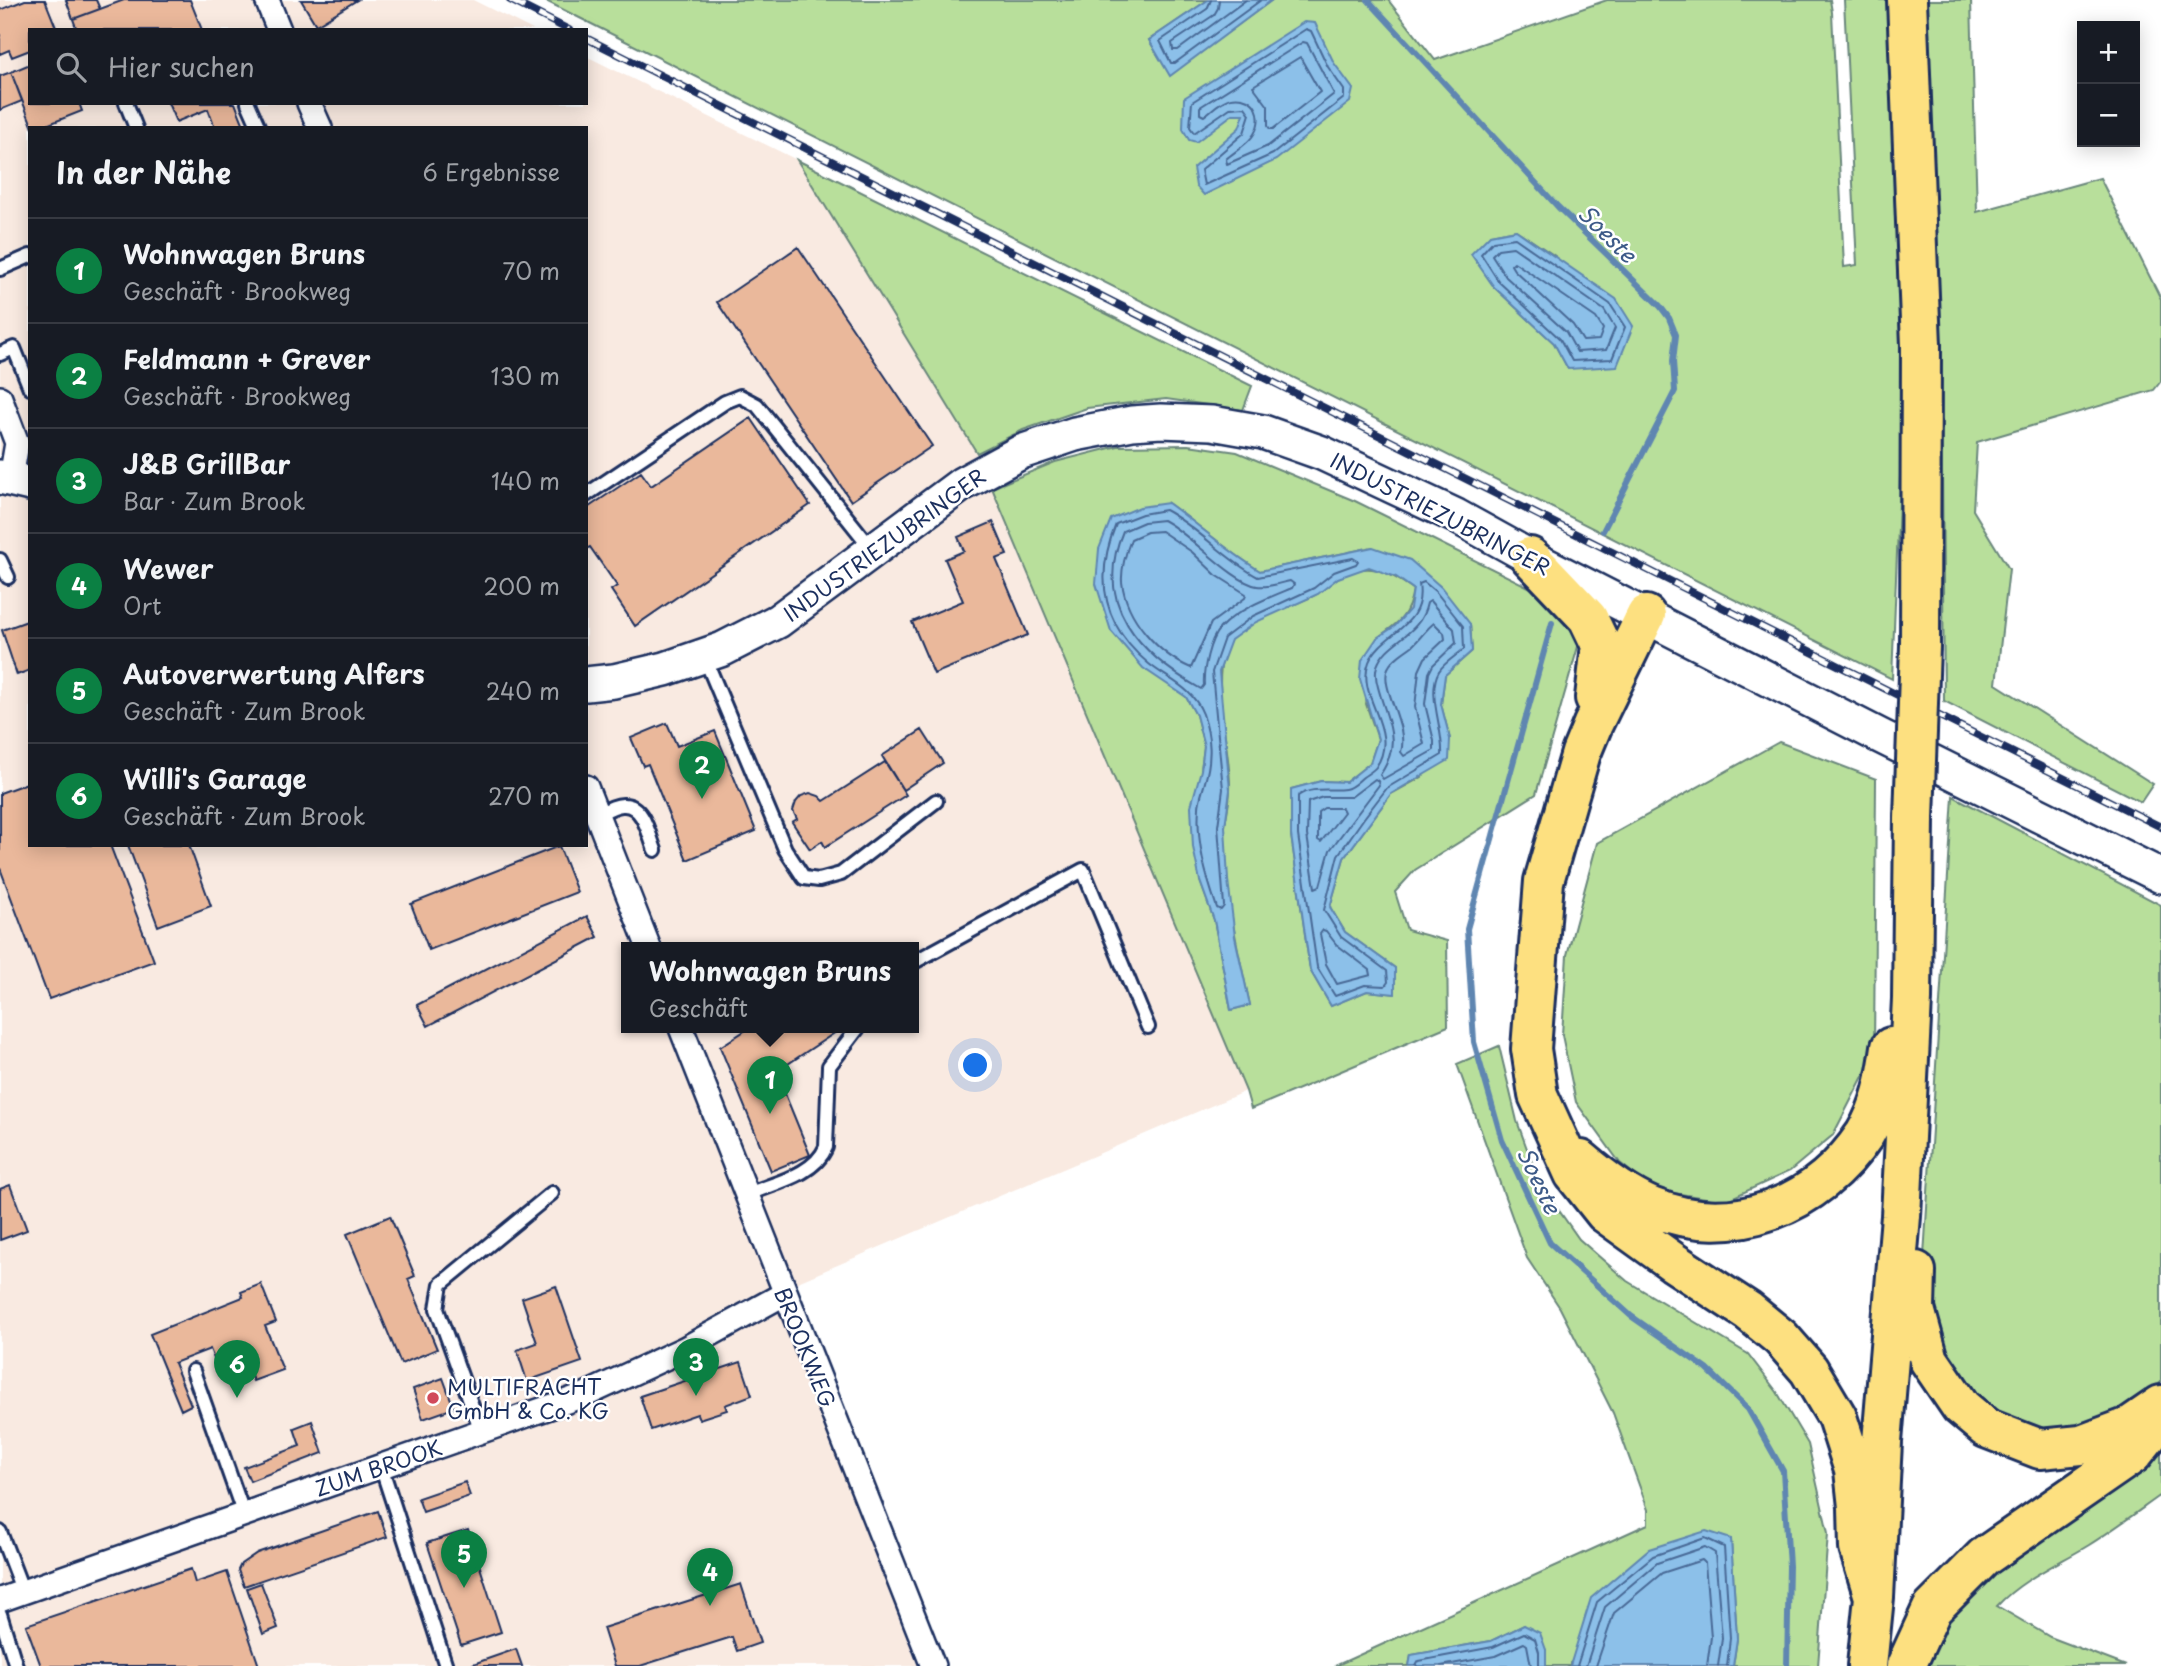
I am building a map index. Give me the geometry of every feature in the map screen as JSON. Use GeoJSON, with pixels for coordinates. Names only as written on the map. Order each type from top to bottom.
{"type":"FeatureCollection","features":[{"type":"Feature","properties":{"kind":"highway"},"geometry":{"type":"LineString","coordinates":[[1867,1666],[1900,1216],[1912,999],[1914,818],[1920,646],[1921,345],[1907,0]]}},
{"type":"Feature","properties":{"kind":"highway"},"geometry":{"type":"LineString","coordinates":[[1530,557],[1588,618],[1601,645],[1593,724]]}},
{"type":"Feature","properties":{"kind":"highway"},"geometry":{"type":"LineString","coordinates":[[1646,615],[1581,753],[1544,881],[1531,1049],[1538,1095],[1574,1174],[1605,1213],[1748,1311],[1782,1338],[1809,1370],[1837,1417],[1854,1470],[1859,1548],[1874,1597]]}},
{"type":"Feature","properties":{"kind":"highway"},"geometry":{"type":"LineString","coordinates":[[1555,1132],[1581,1160],[1607,1182],[1651,1207],[1690,1218],[1732,1220],[1769,1213],[1802,1195],[1838,1169],[1866,1132],[1887,1082],[1894,1027],[1912,999]]}},
{"type":"Feature","properties":{"kind":"highway"},"geometry":{"type":"LineString","coordinates":[[1900,1216],[1916,1267],[1915,1309],[1929,1360],[1961,1407],[1986,1428],[2040,1449],[2081,1445],[2129,1427],[2161,1405]]}},
{"type":"Feature","properties":{"kind":"highway"},"geometry":{"type":"LineString","coordinates":[[1906,1666],[1932,1609],[1984,1557],[2133,1454],[2161,1419]]}},
{"type":"Feature","properties":{"kind":"street"},"geometry":{"type":"LineString","coordinates":[[267,0],[278,28]]}},
{"type":"Feature","properties":{"kind":"street"},"geometry":{"type":"LineString","coordinates":[[0,398],[17,443],[13,480]]}},
{"type":"Feature","properties":{"kind":"street","name":"INDUSTRIEZUBRINGER"},"geometry":{"type":"LineString","coordinates":[[588,684],[614,681],[666,669],[723,649],[778,621],[962,484],[1021,452],[1103,427],[1132,423],[1212,423],[1263,432],[1322,453],[1456,516],[1530,557],[1880,736],[2161,876]]}},
{"type":"Feature","properties":{"kind":"street"},"geometry":{"type":"LineString","coordinates":[[588,792],[647,942]]}},
{"type":"Feature","properties":{"kind":"street","name":"BROOKWEG"},"geometry":{"type":"LineString","coordinates":[[683,1033],[933,1666]]}},
{"type":"Feature","properties":{"kind":"street","name":"ZUM BROOK"},"geometry":{"type":"LineString","coordinates":[[0,1600],[587,1394],[684,1349],[784,1294]]}},
{"type":"Feature","properties":{"kind":"lane"},"geometry":{"type":"LineString","coordinates":[[127,105],[135,126]]}},
{"type":"Feature","properties":{"kind":"lane"},"geometry":{"type":"LineString","coordinates":[[249,105],[258,126]]}},
{"type":"Feature","properties":{"kind":"lane"},"geometry":{"type":"LineString","coordinates":[[0,269],[28,257]]}},
{"type":"Feature","properties":{"kind":"lane"},"geometry":{"type":"LineString","coordinates":[[0,354],[14,348],[28,383]]}},
{"type":"Feature","properties":{"kind":"lane"},"geometry":{"type":"LineString","coordinates":[[588,494],[725,402],[740,396],[757,405],[872,550]]}},
{"type":"Feature","properties":{"kind":"lane"},"geometry":{"type":"LineString","coordinates":[[0,560],[8,577]]}},
{"type":"Feature","properties":{"kind":"lane"},"geometry":{"type":"LineString","coordinates":[[704,656],[785,849],[804,878],[819,880],[841,874],[936,801]]}},
{"type":"Feature","properties":{"kind":"lane"},"geometry":{"type":"LineString","coordinates":[[597,815],[621,805],[633,807],[640,812],[655,850]]}},
{"type":"Feature","properties":{"kind":"lane"},"geometry":{"type":"LineString","coordinates":[[919,959],[1083,870],[1148,1027]]}},
{"type":"Feature","properties":{"kind":"lane"},"geometry":{"type":"LineString","coordinates":[[746,1195],[810,1168],[821,1159],[825,1147],[829,1066],[854,1033]]}},
{"type":"Feature","properties":{"kind":"lane"},"geometry":{"type":"LineString","coordinates":[[481,1431],[437,1309],[441,1284],[552,1193]]}},
{"type":"Feature","properties":{"kind":"lane"},"geometry":{"type":"LineString","coordinates":[[193,1371],[244,1515]]}},
{"type":"Feature","properties":{"kind":"lane"},"geometry":{"type":"LineString","coordinates":[[381,1466],[446,1666]]}},
{"type":"Feature","properties":{"kind":"lane"},"geometry":{"type":"LineString","coordinates":[[0,1532],[23,1592]]}},
{"type":"Feature","properties":{"kind":"lane"},"geometry":{"type":"LineString","coordinates":[[0,1614],[5,1649],[16,1666]]}},
{"type":"Feature","properties":{"kind":"shaded area"},"geometry":{"type":"Polygon","coordinates":[[[0,0],[473,0],[529,28],[28,28],[28,105],[588,105],[588,57],[797,160],[977,453],[1246,1091],[772,1293],[920,1666],[0,1666],[0,0]]]}},
{"type":"Feature","properties":{"kind":"green space"},"geometry":{"type":"Polygon","coordinates":[[[544,0],[1208,0],[1149,40],[1170,75],[1272,0],[1388,0],[1435,60],[1607,0],[1830,0],[1844,267],[1857,265],[1844,0],[1893,0],[1905,350],[1892,679],[544,0]],[[1516,230],[1490,235],[1494,287],[1554,343],[1568,369],[1555,256],[1516,230]]]}},
{"type":"Feature","properties":{"kind":"green space"},"geometry":{"type":"Polygon","coordinates":[[[1922,0],[1971,0],[1977,212],[2100,178],[2161,299],[2161,381],[2154,390],[1977,442],[1973,510],[2009,569],[1996,684],[2153,784],[2141,802],[1944,701],[1941,352],[1922,0]]]}},
{"type":"Feature","properties":{"kind":"green space"},"geometry":{"type":"Polygon","coordinates":[[[797,160],[1252,386],[1243,410],[1166,399],[1087,408],[1023,430],[977,453],[797,160]]]}},
{"type":"Feature","properties":{"kind":"green space"},"geometry":{"type":"Polygon","coordinates":[[[1188,445],[1237,452],[1355,501],[1539,592],[1581,636],[1536,794],[1415,870],[1395,892],[1407,930],[1447,941],[1448,1026],[1251,1109],[1246,1091],[992,488],[1055,462],[1118,446],[1188,445]],[[1168,503],[1186,697],[1196,715],[1204,746],[1201,770],[1200,881],[1214,920],[1231,1010],[1250,1005],[1226,872],[1225,827],[1230,774],[1220,690],[1224,653],[1238,632],[1321,592],[1347,573],[1367,569],[1385,572],[1413,589],[1409,606],[1402,618],[1377,638],[1366,704],[1378,739],[1370,763],[1346,782],[1321,781],[1291,789],[1291,835],[1310,970],[1331,1006],[1367,991],[1395,994],[1395,968],[1345,932],[1330,907],[1344,858],[1391,794],[1422,777],[1450,739],[1441,704],[1445,675],[1472,651],[1470,624],[1372,547],[1260,571],[1168,503]]]}},
{"type":"Feature","properties":{"kind":"green space"},"geometry":{"type":"Polygon","coordinates":[[[1779,742],[1876,779],[1874,1055],[1833,1135],[1790,1171],[1725,1201],[1654,1190],[1620,1163],[1576,1102],[1562,1035],[1567,955],[1597,843],[1779,742]]]}},
{"type":"Feature","properties":{"kind":"green space"},"geometry":{"type":"Polygon","coordinates":[[[1953,796],[2161,905],[2161,1382],[2145,1397],[2097,1424],[2043,1434],[1963,1398],[1934,1349],[1923,1272],[1953,796]]]}},
{"type":"Feature","properties":{"kind":"green space"},"geometry":{"type":"Polygon","coordinates":[[[1499,1046],[1517,1121],[1539,1182],[1579,1239],[1627,1281],[1748,1354],[1777,1392],[1808,1444],[1828,1533],[1818,1666],[1733,1666],[1737,1639],[1731,1540],[1570,1663],[1570,1666],[1546,1666],[1546,1650],[1524,1625],[1491,1641],[1411,1655],[1409,1666],[1335,1666],[1648,1524],[1648,1510],[1613,1413],[1560,1308],[1527,1258],[1457,1064],[1499,1046]]]}},
{"type":"Feature","properties":{"kind":"green space"},"geometry":{"type":"Polygon","coordinates":[[[2161,1437],[2161,1495],[2098,1539],[2029,1580],[1997,1606],[2050,1637],[2126,1666],[1921,1666],[1942,1626],[1970,1590],[2161,1437]]]}},
{"type":"Feature","properties":{"kind":"water"},"geometry":{"type":"Polygon","coordinates":[[[1208,0],[1272,0],[1170,76],[1149,40],[1208,0]]]}},
{"type":"Feature","properties":{"kind":"water"},"geometry":{"type":"Polygon","coordinates":[[[1304,22],[1315,23],[1334,63],[1353,89],[1350,102],[1276,160],[1204,195],[1196,186],[1193,168],[1239,128],[1244,114],[1233,114],[1196,142],[1189,140],[1183,129],[1184,98],[1304,22]]]}},
{"type":"Feature","properties":{"kind":"water"},"geometry":{"type":"Polygon","coordinates":[[[1516,230],[1616,299],[1633,326],[1617,366],[1568,369],[1554,343],[1494,287],[1471,254],[1490,235],[1516,230]]]}},
{"type":"Feature","properties":{"kind":"water"},"geometry":{"type":"Polygon","coordinates":[[[1168,503],[1260,571],[1373,547],[1410,560],[1441,587],[1470,624],[1472,651],[1445,675],[1441,704],[1450,739],[1449,760],[1391,794],[1344,858],[1330,907],[1345,932],[1395,968],[1395,994],[1367,991],[1331,1006],[1310,970],[1291,835],[1291,789],[1321,781],[1346,782],[1370,763],[1378,739],[1360,679],[1362,660],[1377,638],[1395,626],[1410,609],[1413,589],[1396,577],[1369,567],[1338,578],[1318,594],[1256,622],[1231,640],[1219,672],[1230,790],[1225,826],[1235,937],[1250,1005],[1231,1010],[1214,920],[1200,881],[1193,847],[1191,806],[1201,770],[1204,746],[1196,715],[1186,697],[1143,668],[1111,631],[1096,584],[1099,549],[1111,519],[1140,507],[1168,503]]]}},
{"type":"Feature","properties":{"kind":"water"},"geometry":{"type":"Polygon","coordinates":[[[1706,1531],[1731,1539],[1737,1639],[1733,1666],[1570,1666],[1591,1598],[1649,1549],[1706,1531]]]}},
{"type":"Feature","properties":{"kind":"water"},"geometry":{"type":"Polygon","coordinates":[[[1524,1625],[1540,1633],[1546,1650],[1546,1666],[1409,1666],[1411,1655],[1491,1641],[1524,1625]]]}},
{"type":"Feature","properties":{"kind":"building"},"geometry":{"type":"Polygon","coordinates":[[[25,0],[45,0],[56,28],[28,28],[28,51],[12,57],[9,50],[0,54],[0,10],[25,0]]]}},
{"type":"Feature","properties":{"kind":"building"},"geometry":{"type":"Polygon","coordinates":[[[66,0],[96,0],[100,9],[73,19],[66,0]]]}},
{"type":"Feature","properties":{"kind":"building"},"geometry":{"type":"Polygon","coordinates":[[[124,0],[190,0],[201,28],[76,28],[73,19],[124,0]]]}},
{"type":"Feature","properties":{"kind":"building"},"geometry":{"type":"Polygon","coordinates":[[[301,0],[357,0],[316,25],[301,0]]]}},
{"type":"Feature","properties":{"kind":"building"},"geometry":{"type":"Polygon","coordinates":[[[28,65],[28,105],[80,105],[82,111],[44,126],[32,126],[11,72],[28,65]]]}},
{"type":"Feature","properties":{"kind":"building"},"geometry":{"type":"Polygon","coordinates":[[[11,72],[22,101],[0,110],[0,76],[11,72]]]}},
{"type":"Feature","properties":{"kind":"building"},"geometry":{"type":"Polygon","coordinates":[[[169,105],[236,105],[244,126],[214,126],[208,109],[176,122],[169,105]]]}},
{"type":"Feature","properties":{"kind":"building"},"geometry":{"type":"Polygon","coordinates":[[[798,247],[932,446],[851,501],[717,302],[798,247]]]}},
{"type":"Feature","properties":{"kind":"building"},"geometry":{"type":"Polygon","coordinates":[[[751,418],[810,505],[635,626],[611,590],[617,586],[590,547],[588,548],[588,508],[641,472],[651,486],[751,418]]]}},
{"type":"Feature","properties":{"kind":"building"},"geometry":{"type":"Polygon","coordinates":[[[993,522],[1007,555],[996,559],[1028,635],[934,674],[912,622],[963,601],[945,559],[964,551],[958,537],[993,522]]]}},
{"type":"Feature","properties":{"kind":"building"},"geometry":{"type":"Polygon","coordinates":[[[28,621],[28,671],[17,675],[2,630],[28,621]]]}},
{"type":"Feature","properties":{"kind":"building"},"geometry":{"type":"Polygon","coordinates":[[[667,723],[677,746],[715,731],[756,831],[687,860],[648,764],[643,766],[631,738],[667,723]]]}},
{"type":"Feature","properties":{"kind":"building"},"geometry":{"type":"Polygon","coordinates":[[[922,730],[943,763],[903,790],[882,756],[922,730]]]}},
{"type":"Feature","properties":{"kind":"building"},"geometry":{"type":"Polygon","coordinates":[[[885,762],[906,795],[825,847],[822,841],[810,849],[792,822],[797,819],[793,811],[801,796],[810,793],[824,801],[885,762]]]}},
{"type":"Feature","properties":{"kind":"building"},"geometry":{"type":"Polygon","coordinates":[[[28,783],[28,847],[111,847],[154,961],[49,999],[0,868],[0,793],[28,783]]]}},
{"type":"Feature","properties":{"kind":"building"},"geometry":{"type":"Polygon","coordinates":[[[129,847],[190,847],[211,906],[158,926],[129,847]]]}},
{"type":"Feature","properties":{"kind":"building"},"geometry":{"type":"Polygon","coordinates":[[[556,847],[559,847],[577,892],[429,950],[411,904],[556,847]]]}},
{"type":"Feature","properties":{"kind":"building"},"geometry":{"type":"Polygon","coordinates":[[[587,916],[598,937],[428,1026],[417,1005],[587,916]]]}},
{"type":"Feature","properties":{"kind":"building"},"geometry":{"type":"Polygon","coordinates":[[[741,1033],[834,1033],[776,1072],[810,1155],[771,1171],[720,1047],[741,1033]]]}},
{"type":"Feature","properties":{"kind":"building"},"geometry":{"type":"Polygon","coordinates":[[[10,1185],[27,1230],[0,1240],[0,1189],[10,1185]]]}},
{"type":"Feature","properties":{"kind":"building"},"geometry":{"type":"Polygon","coordinates":[[[390,1216],[415,1276],[408,1279],[437,1349],[401,1364],[347,1234],[390,1216]]]}},
{"type":"Feature","properties":{"kind":"building"},"geometry":{"type":"Polygon","coordinates":[[[261,1284],[276,1322],[265,1326],[283,1370],[253,1381],[244,1359],[218,1369],[210,1349],[174,1363],[191,1405],[181,1410],[150,1334],[243,1297],[241,1292],[261,1284]]]}},
{"type":"Feature","properties":{"kind":"building"},"geometry":{"type":"Polygon","coordinates":[[[556,1286],[582,1362],[527,1381],[517,1350],[537,1343],[522,1298],[556,1286]]]}},
{"type":"Feature","properties":{"kind":"building"},"geometry":{"type":"Polygon","coordinates":[[[741,1362],[752,1395],[725,1405],[727,1410],[699,1419],[697,1414],[651,1430],[640,1396],[741,1362]]]}},
{"type":"Feature","properties":{"kind":"building","name":"MULTIFRACHT GmbH & Co. KG"},"geometry":{"type":"Polygon","coordinates":[[[443,1378],[454,1408],[423,1419],[413,1389],[443,1378]]]}},
{"type":"Feature","properties":{"kind":"building"},"geometry":{"type":"Polygon","coordinates":[[[312,1421],[323,1453],[250,1481],[244,1467],[300,1446],[294,1428],[312,1421]]]}},
{"type":"Feature","properties":{"kind":"building"},"geometry":{"type":"Polygon","coordinates":[[[465,1482],[470,1496],[423,1512],[418,1498],[465,1482]]]}},
{"type":"Feature","properties":{"kind":"building"},"geometry":{"type":"Polygon","coordinates":[[[378,1511],[387,1537],[244,1586],[238,1570],[241,1564],[257,1553],[378,1511]]]}},
{"type":"Feature","properties":{"kind":"building"},"geometry":{"type":"Polygon","coordinates":[[[468,1530],[501,1632],[461,1645],[427,1543],[468,1530]]]}},
{"type":"Feature","properties":{"kind":"building"},"geometry":{"type":"Polygon","coordinates":[[[191,1569],[195,1583],[227,1572],[259,1666],[41,1666],[26,1625],[191,1569]]]}},
{"type":"Feature","properties":{"kind":"building"},"geometry":{"type":"Polygon","coordinates":[[[261,1583],[278,1628],[263,1634],[247,1588],[261,1583]]]}},
{"type":"Feature","properties":{"kind":"building"},"geometry":{"type":"Polygon","coordinates":[[[741,1584],[760,1643],[737,1651],[732,1637],[640,1666],[615,1666],[603,1628],[741,1584]]]}},
{"type":"Feature","properties":{"kind":"building"},"geometry":{"type":"Polygon","coordinates":[[[516,1649],[522,1666],[473,1666],[473,1664],[516,1649]]]}},
{"type":"Feature","properties":{"kind":"waterway","name":"Soeste"},"geometry":{"type":"LineString","coordinates":[[1368,0],[1558,207],[1660,306],[1669,318],[1676,335],[1673,361],[1675,391],[1603,531]]}},
{"type":"Feature","properties":{"kind":"waterway","name":"Soeste"},"geometry":{"type":"LineString","coordinates":[[1552,623],[1467,929],[1474,1042],[1502,1140],[1550,1243],[1631,1316],[1707,1369],[1748,1409],[1783,1471],[1789,1566],[1787,1666]]}},
{"type":"Feature","properties":{"kind":"railway"},"geometry":{"type":"LineString","coordinates":[[510,0],[565,28]]}},
{"type":"Feature","properties":{"kind":"railway"},"geometry":{"type":"LineString","coordinates":[[588,39],[2161,827]]}},
{"type":"Feature","properties":{"kind":"place","name":"Feldmann + Grever"},"geometry":{"type":"Point","coordinates":[702,799]}},
{"type":"Feature","properties":{"kind":"place","name":"Wohnwagen Bruns"},"geometry":{"type":"Point","coordinates":[770,1114]}},
{"type":"Feature","properties":{"kind":"place","name":"J&B GrillBar"},"geometry":{"type":"Point","coordinates":[696,1396]}},
{"type":"Feature","properties":{"kind":"place","name":"Willi's Garage"},"geometry":{"type":"Point","coordinates":[237,1398]}},
{"type":"Feature","properties":{"kind":"place","name":"MULTIFRACHT GmbH & Co. KG"},"geometry":{"type":"Point","coordinates":[433,1398]}},
{"type":"Feature","properties":{"kind":"place","name":"Autoverwertung Alfers"},"geometry":{"type":"Point","coordinates":[464,1588]}},
{"type":"Feature","properties":{"kind":"place","name":"Wewer"},"geometry":{"type":"Point","coordinates":[710,1606]}}]}
